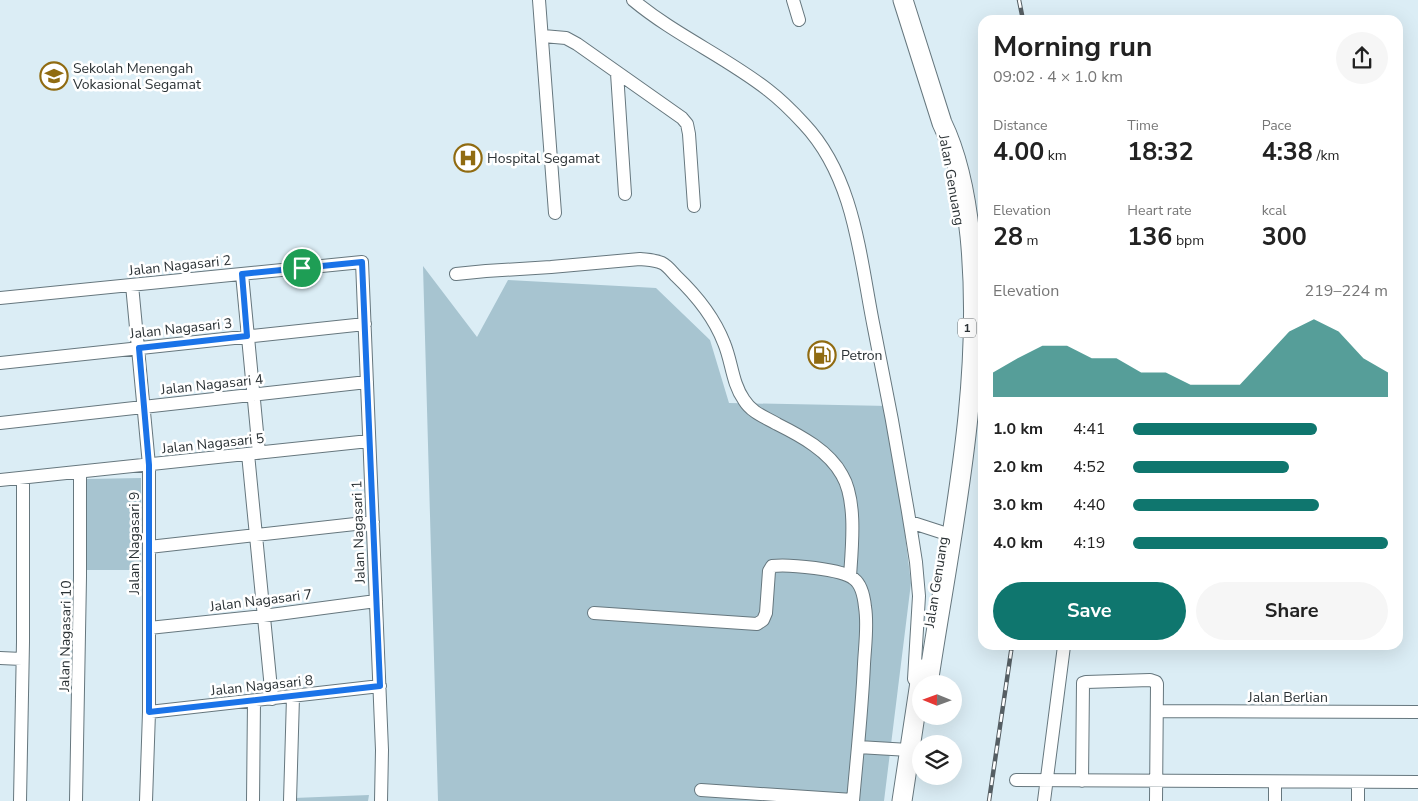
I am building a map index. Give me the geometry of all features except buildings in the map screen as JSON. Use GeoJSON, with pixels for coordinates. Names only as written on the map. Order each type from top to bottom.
{"type":"FeatureCollection","features":[{"type":"Feature","properties":{"kind":"highway","name":"Jalan Genuang"},"geometry":{"type":"LineString","coordinates":[[902,801],[909,750],[948,534],[971,392],[974,313],[967,208],[956,158],[942,122],[903,0]]}},
{"type":"Feature","properties":{"kind":"highway","name":"Jalan Genuang"},"geometry":{"type":"LineString","coordinates":[[929,675],[948,534]]}},
{"type":"Feature","properties":{"kind":"highway"},"geometry":{"type":"LineString","coordinates":[[911,801],[921,725]]}},
{"type":"Feature","properties":{"kind":"street"},"geometry":{"type":"LineString","coordinates":[[539,0],[555,213]]}},
{"type":"Feature","properties":{"kind":"street"},"geometry":{"type":"LineString","coordinates":[[633,0],[664,23],[768,90],[805,125],[828,157],[846,196],[856,231],[910,522],[919,596],[909,750],[858,747]]}},
{"type":"Feature","properties":{"kind":"street"},"geometry":{"type":"LineString","coordinates":[[794,0],[800,20]]}},
{"type":"Feature","properties":{"kind":"street"},"geometry":{"type":"LineString","coordinates":[[543,36],[566,38],[677,114],[686,124],[690,145],[694,206]]}},
{"type":"Feature","properties":{"kind":"street"},"geometry":{"type":"LineString","coordinates":[[617,73],[624,194]]}},
{"type":"Feature","properties":{"kind":"street"},"geometry":{"type":"LineString","coordinates":[[456,274],[640,259],[654,260],[664,264],[710,314],[726,346],[738,390],[749,407],[760,416],[805,440],[830,458],[843,476],[850,497],[853,528],[850,576]]}},
{"type":"Feature","properties":{"kind":"street","name":"Jalan Nagasari 2"},"geometry":{"type":"LineString","coordinates":[[0,298],[362,262]]}},
{"type":"Feature","properties":{"kind":"street","name":"Jalan Nagasari 1"},"geometry":{"type":"LineString","coordinates":[[362,262],[380,686],[381,801]]}},
{"type":"Feature","properties":{"kind":"street"},"geometry":{"type":"LineString","coordinates":[[242,274],[252,394],[256,535],[272,699]]}},
{"type":"Feature","properties":{"kind":"street","name":"Jalan Nagasari 9"},"geometry":{"type":"LineString","coordinates":[[132,285],[149,465],[149,712],[146,801]]}},
{"type":"Feature","properties":{"kind":"street","name":"Jalan Nagasari 3"},"geometry":{"type":"LineString","coordinates":[[0,363],[365,324]]}},
{"type":"Feature","properties":{"kind":"street","name":"Jalan Nagasari 4"},"geometry":{"type":"LineString","coordinates":[[0,423],[367,382]]}},
{"type":"Feature","properties":{"kind":"street","name":"Jalan Nagasari 5"},"geometry":{"type":"LineString","coordinates":[[0,480],[370,441]]}},
{"type":"Feature","properties":{"kind":"street","name":"Jalan Nagasari 10"},"geometry":{"type":"LineString","coordinates":[[76,801],[80,472]]}},
{"type":"Feature","properties":{"kind":"street"},"geometry":{"type":"LineString","coordinates":[[20,801],[23,478]]}},
{"type":"Feature","properties":{"kind":"street"},"geometry":{"type":"LineString","coordinates":[[149,546],[373,522]]}},
{"type":"Feature","properties":{"kind":"street"},"geometry":{"type":"LineString","coordinates":[[910,522],[948,534]]}},
{"type":"Feature","properties":{"kind":"street"},"geometry":{"type":"LineString","coordinates":[[594,613],[757,624],[763,620],[766,613],[769,571],[772,566],[790,565],[831,571],[850,576],[855,579],[862,589],[866,613],[863,684],[853,800],[701,790]]}},
{"type":"Feature","properties":{"kind":"street","name":"Jalan Nagasari 7"},"geometry":{"type":"LineString","coordinates":[[149,628],[263,616],[376,601]]}},
{"type":"Feature","properties":{"kind":"street"},"geometry":{"type":"LineString","coordinates":[[1044,801],[1063,650]]}},
{"type":"Feature","properties":{"kind":"street"},"geometry":{"type":"LineString","coordinates":[[0,658],[22,658]]}},
{"type":"Feature","properties":{"kind":"street"},"geometry":{"type":"LineString","coordinates":[[1082,781],[1083,683],[1153,680],[1157,684],[1158,711],[1156,801]]}},
{"type":"Feature","properties":{"kind":"street","name":"Jalan Nagasari 8"},"geometry":{"type":"LineString","coordinates":[[149,712],[380,686]]}},
{"type":"Feature","properties":{"kind":"street"},"geometry":{"type":"LineString","coordinates":[[290,801],[293,697]]}},
{"type":"Feature","properties":{"kind":"street"},"geometry":{"type":"LineString","coordinates":[[253,801],[254,701]]}},
{"type":"Feature","properties":{"kind":"street","name":"Jalan Berlian"},"geometry":{"type":"LineString","coordinates":[[1158,711],[1418,712]]}},
{"type":"Feature","properties":{"kind":"street"},"geometry":{"type":"LineString","coordinates":[[1016,780],[1418,782]]}},
{"type":"Feature","properties":{"kind":"street"},"geometry":{"type":"LineString","coordinates":[[1275,782],[1275,801]]}},
{"type":"Feature","properties":{"kind":"street"},"geometry":{"type":"LineString","coordinates":[[1358,782],[1358,801]]}},
{"type":"Feature","properties":{"kind":"shaded area"},"geometry":{"type":"Polygon","coordinates":[[[423,266],[477,337],[508,280],[656,288],[710,340],[729,403],[889,406],[911,583],[884,801],[438,801],[423,266]]]}},
{"type":"Feature","properties":{"kind":"shaded area"},"geometry":{"type":"Polygon","coordinates":[[[141,478],[141,570],[86,570],[86,479],[141,478]]]}},
{"type":"Feature","properties":{"kind":"shaded area"},"geometry":{"type":"Polygon","coordinates":[[[369,795],[368,801],[294,801],[294,798],[369,795]]]}},
{"type":"Feature","properties":{"kind":"railway"},"geometry":{"type":"LineString","coordinates":[[1019,0],[1022,15]]}},
{"type":"Feature","properties":{"kind":"railway"},"geometry":{"type":"LineString","coordinates":[[989,801],[1011,650]]}},
{"type":"Feature","properties":{"kind":"place","name":"Sekolah Menengah Vokasional Segamat"},"geometry":{"type":"Point","coordinates":[54,76]}},
{"type":"Feature","properties":{"kind":"place","name":"Hospital Segamat"},"geometry":{"type":"Point","coordinates":[468,158]}},
{"type":"Feature","properties":{"kind":"place","name":"Petron"},"geometry":{"type":"Point","coordinates":[822,355]}},
{"type":"Feature","properties":{"kind":"route"},"geometry":{"type":"LineString","coordinates":[[362,262],[380,686],[149,712],[149,465],[139,348],[247,336],[242,274],[302,268],[362,262]]}}]}
